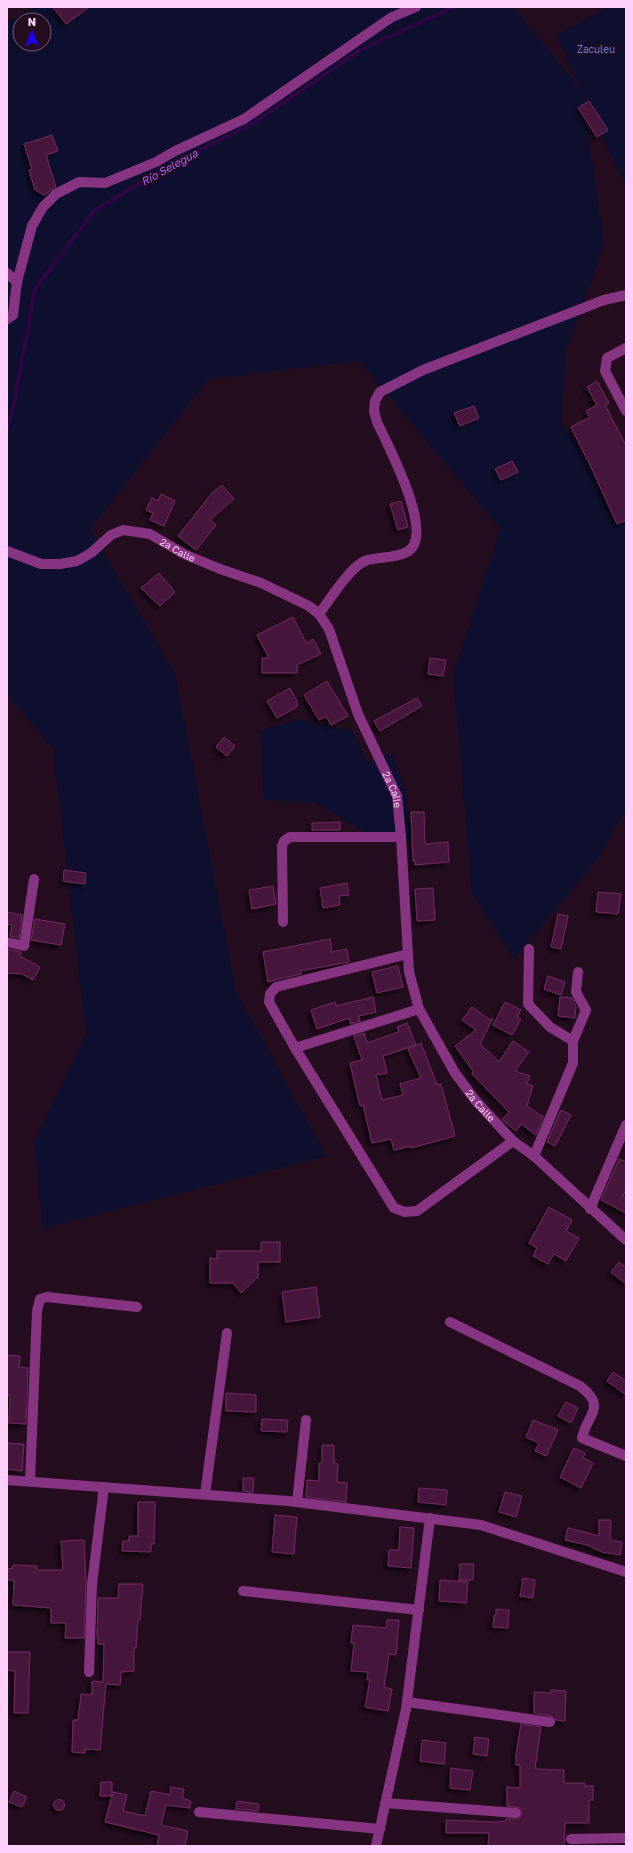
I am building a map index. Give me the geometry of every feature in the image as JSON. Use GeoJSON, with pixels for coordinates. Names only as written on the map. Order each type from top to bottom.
{"type":"FeatureCollection","features":[{"type":"Feature","properties":{"kind":"street"},"geometry":{"type":"LineString","coordinates":[[7,319],[13,315],[17,282],[32,226],[43,207],[56,194],[79,182],[105,183],[156,162],[175,151],[244,119],[392,17],[416,7]]}},
{"type":"Feature","properties":{"kind":"street"},"geometry":{"type":"LineString","coordinates":[[7,273],[17,282]]}},
{"type":"Feature","properties":{"kind":"street"},"geometry":{"type":"LineString","coordinates":[[319,614],[356,568],[366,560],[408,552],[414,544],[418,530],[408,489],[377,422],[374,411],[375,401],[380,392],[423,370],[604,300],[626,295]]}},
{"type":"Feature","properties":{"kind":"street"},"geometry":{"type":"LineString","coordinates":[[626,348],[607,358],[605,371],[626,410]]}},
{"type":"Feature","properties":{"kind":"street","name":"2a Calle"},"geometry":{"type":"LineString","coordinates":[[7,551],[41,564],[60,564],[77,561],[91,553],[110,536],[123,530],[150,534],[184,554],[220,569],[261,583],[309,606],[319,614],[329,629],[358,714],[397,796],[401,837],[409,972],[419,1009],[455,1073],[475,1100],[513,1141],[534,1156],[626,1240]]}},
{"type":"Feature","properties":{"kind":"street"},"geometry":{"type":"LineString","coordinates":[[283,922],[282,846],[284,841],[290,837],[401,837]]}},
{"type":"Feature","properties":{"kind":"street"},"geometry":{"type":"LineString","coordinates":[[7,942],[24,946],[34,879]]}},
{"type":"Feature","properties":{"kind":"street"},"geometry":{"type":"LineString","coordinates":[[529,949],[528,1004],[550,1027],[573,1040]]}},
{"type":"Feature","properties":{"kind":"street"},"geometry":{"type":"LineString","coordinates":[[408,954],[276,987],[270,994],[269,1002],[295,1048],[394,1208],[405,1212],[417,1211],[513,1141]]}},
{"type":"Feature","properties":{"kind":"street"},"geometry":{"type":"LineString","coordinates":[[534,1156],[573,1063],[573,1040],[586,1010],[576,992],[578,972]]}},
{"type":"Feature","properties":{"kind":"street"},"geometry":{"type":"LineString","coordinates":[[295,1048],[419,1009]]}},
{"type":"Feature","properties":{"kind":"street"},"geometry":{"type":"LineString","coordinates":[[590,1208],[624,1136],[626,1125]]}},
{"type":"Feature","properties":{"kind":"street"},"geometry":{"type":"LineString","coordinates":[[30,1481],[37,1311],[40,1299],[47,1297],[137,1307]]}},
{"type":"Feature","properties":{"kind":"street"},"geometry":{"type":"LineString","coordinates":[[450,1322],[580,1386],[591,1395],[594,1401],[594,1408],[582,1438],[626,1456]]}},
{"type":"Feature","properties":{"kind":"street"},"geometry":{"type":"LineString","coordinates":[[205,1494],[227,1333]]}},
{"type":"Feature","properties":{"kind":"street"},"geometry":{"type":"LineString","coordinates":[[297,1502],[306,1420]]}},
{"type":"Feature","properties":{"kind":"street"},"geometry":{"type":"LineString","coordinates":[[7,1480],[297,1502],[481,1525],[626,1572]]}},
{"type":"Feature","properties":{"kind":"street"},"geometry":{"type":"LineString","coordinates":[[89,1672],[92,1584],[104,1487]]}},
{"type":"Feature","properties":{"kind":"street"},"geometry":{"type":"LineString","coordinates":[[376,1846],[407,1702],[430,1518]]}},
{"type":"Feature","properties":{"kind":"street"},"geometry":{"type":"LineString","coordinates":[[243,1591],[419,1610]]}},
{"type":"Feature","properties":{"kind":"street"},"geometry":{"type":"LineString","coordinates":[[407,1702],[550,1722]]}},
{"type":"Feature","properties":{"kind":"street"},"geometry":{"type":"LineString","coordinates":[[385,1803],[516,1813]]}},
{"type":"Feature","properties":{"kind":"street"},"geometry":{"type":"LineString","coordinates":[[198,1812],[380,1829]]}},
{"type":"Feature","properties":{"kind":"street"},"geometry":{"type":"LineString","coordinates":[[572,1839],[626,1838]]}},
{"type":"Feature","properties":{"kind":"green space","name":"Zaculeu"},"geometry":{"type":"Polygon","coordinates":[[[34,7],[513,7],[581,90],[556,35],[608,7],[626,7],[626,182],[621,177],[582,94],[604,244],[566,351],[561,421],[626,519],[626,809],[599,857],[514,959],[472,894],[453,674],[500,529],[359,361],[208,379],[90,529],[175,674],[236,992],[326,1156],[48,1227],[43,1231],[34,1142],[86,1034],[53,749],[7,695],[7,23],[12,20],[12,52],[52,52],[52,12],[26,12],[34,7]]]}},
{"type":"Feature","properties":{"kind":"green space"},"geometry":{"type":"Polygon","coordinates":[[[296,719],[353,731],[367,762],[392,753],[406,793],[413,841],[379,840],[315,803],[264,800],[260,731],[296,719]]]}},
{"type":"Feature","properties":{"kind":"building"},"geometry":{"type":"Polygon","coordinates":[[[53,7],[89,7],[66,24],[53,7]]]}},
{"type":"Feature","properties":{"kind":"building"},"geometry":{"type":"Polygon","coordinates":[[[589,101],[608,130],[597,137],[578,108],[589,101]]]}},
{"type":"Feature","properties":{"kind":"building"},"geometry":{"type":"Polygon","coordinates":[[[52,135],[58,151],[46,155],[56,187],[44,195],[35,190],[29,170],[32,169],[24,144],[52,135]]]}},
{"type":"Feature","properties":{"kind":"building"},"geometry":{"type":"Polygon","coordinates":[[[597,381],[609,403],[605,405],[626,446],[626,520],[617,524],[571,427],[590,417],[586,411],[597,405],[587,387],[597,381]]]}},
{"type":"Feature","properties":{"kind":"building"},"geometry":{"type":"Polygon","coordinates":[[[474,406],[479,418],[460,426],[454,413],[474,406]]]}},
{"type":"Feature","properties":{"kind":"building"},"geometry":{"type":"Polygon","coordinates":[[[512,461],[518,472],[501,480],[495,469],[512,461]]]}},
{"type":"Feature","properties":{"kind":"building"},"geometry":{"type":"Polygon","coordinates":[[[222,485],[234,499],[210,520],[216,525],[196,550],[178,536],[212,493],[222,485]]]}},
{"type":"Feature","properties":{"kind":"building"},"geometry":{"type":"Polygon","coordinates":[[[161,494],[175,501],[164,526],[150,520],[153,513],[146,510],[152,498],[158,501],[161,494]]]}},
{"type":"Feature","properties":{"kind":"building"},"geometry":{"type":"Polygon","coordinates":[[[401,501],[408,527],[398,530],[390,504],[401,501]]]}},
{"type":"Feature","properties":{"kind":"building"},"geometry":{"type":"Polygon","coordinates":[[[159,573],[175,592],[160,606],[141,588],[159,573]]]}},
{"type":"Feature","properties":{"kind":"building"},"geometry":{"type":"Polygon","coordinates":[[[293,617],[306,643],[313,639],[321,654],[297,665],[297,673],[262,673],[262,658],[269,658],[257,635],[293,617]]]}},
{"type":"Feature","properties":{"kind":"building"},"geometry":{"type":"Polygon","coordinates":[[[430,658],[446,660],[443,676],[428,674],[430,658]]]}},
{"type":"Feature","properties":{"kind":"building"},"geometry":{"type":"Polygon","coordinates":[[[327,681],[348,716],[331,725],[326,716],[319,720],[304,695],[327,681]]]}},
{"type":"Feature","properties":{"kind":"building"},"geometry":{"type":"Polygon","coordinates":[[[290,688],[297,701],[297,707],[277,718],[267,701],[290,688]]]}},
{"type":"Feature","properties":{"kind":"building"},"geometry":{"type":"Polygon","coordinates":[[[417,698],[422,706],[380,731],[374,721],[417,698]]]}},
{"type":"Feature","properties":{"kind":"building"},"geometry":{"type":"Polygon","coordinates":[[[224,737],[235,746],[227,756],[216,747],[224,737]]]}},
{"type":"Feature","properties":{"kind":"building"},"geometry":{"type":"Polygon","coordinates":[[[411,812],[424,812],[425,844],[448,842],[449,862],[415,865],[415,861],[413,861],[411,812]]]}},
{"type":"Feature","properties":{"kind":"building"},"geometry":{"type":"Polygon","coordinates":[[[340,822],[340,830],[312,830],[312,823],[340,822]]]}},
{"type":"Feature","properties":{"kind":"building"},"geometry":{"type":"Polygon","coordinates":[[[64,870],[86,873],[85,884],[63,881],[64,870]]]}},
{"type":"Feature","properties":{"kind":"building"},"geometry":{"type":"Polygon","coordinates":[[[347,883],[349,895],[339,896],[340,905],[323,908],[320,888],[347,883]]]}},
{"type":"Feature","properties":{"kind":"building"},"geometry":{"type":"Polygon","coordinates":[[[273,886],[276,904],[252,909],[249,890],[273,886]]]}},
{"type":"Feature","properties":{"kind":"building"},"geometry":{"type":"Polygon","coordinates":[[[433,888],[435,920],[417,921],[415,889],[433,888]]]}},
{"type":"Feature","properties":{"kind":"building"},"geometry":{"type":"Polygon","coordinates":[[[598,892],[621,894],[618,914],[596,912],[598,892]]]}},
{"type":"Feature","properties":{"kind":"building"},"geometry":{"type":"Polygon","coordinates":[[[7,912],[22,915],[19,938],[10,936],[12,925],[7,924],[7,912]]]}},
{"type":"Feature","properties":{"kind":"building"},"geometry":{"type":"Polygon","coordinates":[[[558,914],[568,916],[561,949],[551,947],[558,914]]]}},
{"type":"Feature","properties":{"kind":"building"},"geometry":{"type":"Polygon","coordinates":[[[35,919],[65,924],[61,945],[31,940],[35,919]]]}},
{"type":"Feature","properties":{"kind":"building"},"geometry":{"type":"Polygon","coordinates":[[[330,939],[332,952],[347,949],[349,962],[300,971],[301,974],[268,982],[263,952],[330,939]]]}},
{"type":"Feature","properties":{"kind":"building"},"geometry":{"type":"Polygon","coordinates":[[[8,949],[21,952],[20,956],[40,967],[33,980],[22,974],[7,973],[8,949]]]}},
{"type":"Feature","properties":{"kind":"building"},"geometry":{"type":"Polygon","coordinates":[[[398,966],[403,987],[377,993],[372,972],[398,966]]]}},
{"type":"Feature","properties":{"kind":"building"},"geometry":{"type":"Polygon","coordinates":[[[548,976],[565,982],[561,995],[544,989],[548,976]]]}},
{"type":"Feature","properties":{"kind":"building"},"geometry":{"type":"Polygon","coordinates":[[[373,997],[376,1012],[359,1016],[360,1021],[351,1024],[349,1018],[317,1029],[311,1010],[335,1002],[336,1006],[373,997]]]}},
{"type":"Feature","properties":{"kind":"building"},"geometry":{"type":"Polygon","coordinates":[[[560,997],[572,998],[576,1006],[575,1018],[558,1016],[560,997]]]}},
{"type":"Feature","properties":{"kind":"building"},"geometry":{"type":"Polygon","coordinates":[[[505,1002],[521,1010],[517,1017],[521,1019],[512,1035],[493,1025],[505,1002]]]}},
{"type":"Feature","properties":{"kind":"building"},"geometry":{"type":"Polygon","coordinates":[[[472,1007],[490,1020],[493,1018],[480,1044],[499,1062],[513,1041],[529,1052],[515,1071],[530,1076],[527,1084],[533,1086],[527,1106],[543,1117],[536,1135],[521,1124],[516,1131],[502,1120],[509,1112],[472,1074],[473,1071],[455,1046],[476,1030],[462,1020],[472,1007]]]}},
{"type":"Feature","properties":{"kind":"building"},"geometry":{"type":"Polygon","coordinates":[[[407,1023],[416,1045],[383,1056],[387,1073],[376,1075],[382,1100],[403,1095],[400,1084],[421,1078],[408,1049],[421,1043],[437,1085],[441,1084],[455,1136],[411,1148],[411,1146],[394,1150],[391,1139],[372,1143],[363,1105],[360,1106],[350,1063],[362,1060],[354,1036],[364,1033],[367,1043],[399,1032],[397,1027],[407,1023]]]}},
{"type":"Feature","properties":{"kind":"building"},"geometry":{"type":"Polygon","coordinates":[[[561,1110],[571,1115],[555,1146],[547,1142],[561,1110]]]}},
{"type":"Feature","properties":{"kind":"building"},"geometry":{"type":"Polygon","coordinates":[[[619,1159],[626,1162],[626,1189],[623,1196],[626,1198],[626,1213],[601,1200],[619,1159]]]}},
{"type":"Feature","properties":{"kind":"building"},"geometry":{"type":"Polygon","coordinates":[[[549,1207],[572,1220],[566,1231],[579,1238],[566,1261],[554,1254],[548,1264],[533,1256],[537,1248],[529,1243],[549,1207]]]}},
{"type":"Feature","properties":{"kind":"building"},"geometry":{"type":"Polygon","coordinates":[[[261,1242],[280,1242],[280,1262],[258,1262],[258,1277],[241,1293],[233,1283],[210,1283],[210,1258],[217,1259],[217,1251],[261,1251],[261,1242]]]}},
{"type":"Feature","properties":{"kind":"building"},"geometry":{"type":"Polygon","coordinates":[[[619,1262],[626,1268],[626,1284],[611,1272],[619,1262]]]}},
{"type":"Feature","properties":{"kind":"building"},"geometry":{"type":"Polygon","coordinates":[[[316,1287],[320,1317],[286,1322],[282,1292],[316,1287]]]}},
{"type":"Feature","properties":{"kind":"building"},"geometry":{"type":"Polygon","coordinates":[[[7,1355],[20,1356],[19,1367],[28,1368],[26,1424],[9,1423],[10,1395],[7,1395],[7,1355]]]}},
{"type":"Feature","properties":{"kind":"building"},"geometry":{"type":"Polygon","coordinates":[[[613,1372],[626,1381],[626,1395],[607,1381],[613,1372]]]}},
{"type":"Feature","properties":{"kind":"building"},"geometry":{"type":"Polygon","coordinates":[[[226,1393],[256,1395],[256,1412],[226,1411],[226,1393]]]}},
{"type":"Feature","properties":{"kind":"building"},"geometry":{"type":"Polygon","coordinates":[[[566,1402],[578,1408],[571,1423],[558,1416],[566,1402]]]}},
{"type":"Feature","properties":{"kind":"building"},"geometry":{"type":"Polygon","coordinates":[[[262,1419],[288,1420],[287,1432],[261,1431],[262,1419]]]}},
{"type":"Feature","properties":{"kind":"building"},"geometry":{"type":"Polygon","coordinates":[[[533,1420],[558,1430],[546,1456],[535,1451],[539,1443],[526,1437],[533,1420]]]}},
{"type":"Feature","properties":{"kind":"building"},"geometry":{"type":"Polygon","coordinates":[[[7,1443],[24,1444],[22,1471],[7,1469],[7,1443]]]}},
{"type":"Feature","properties":{"kind":"building"},"geometry":{"type":"Polygon","coordinates":[[[322,1445],[334,1445],[334,1463],[338,1464],[337,1482],[347,1483],[346,1502],[306,1497],[307,1480],[319,1481],[319,1463],[322,1463],[322,1445]]]}},
{"type":"Feature","properties":{"kind":"building"},"geometry":{"type":"Polygon","coordinates":[[[574,1448],[585,1453],[583,1458],[593,1463],[581,1488],[560,1477],[574,1448]]]}},
{"type":"Feature","properties":{"kind":"building"},"geometry":{"type":"Polygon","coordinates":[[[243,1478],[254,1478],[253,1492],[243,1491],[243,1478]]]}},
{"type":"Feature","properties":{"kind":"building"},"geometry":{"type":"Polygon","coordinates":[[[419,1488],[447,1490],[446,1505],[418,1502],[419,1488]]]}},
{"type":"Feature","properties":{"kind":"building"},"geometry":{"type":"Polygon","coordinates":[[[505,1492],[522,1496],[516,1517],[499,1512],[505,1492]]]}},
{"type":"Feature","properties":{"kind":"building"},"geometry":{"type":"Polygon","coordinates":[[[138,1502],[155,1502],[154,1544],[151,1544],[151,1552],[122,1551],[123,1541],[129,1541],[129,1536],[138,1536],[138,1502]]]}},
{"type":"Feature","properties":{"kind":"building"},"geometry":{"type":"Polygon","coordinates":[[[275,1515],[297,1517],[294,1554],[272,1552],[275,1515]]]}},
{"type":"Feature","properties":{"kind":"building"},"geometry":{"type":"Polygon","coordinates":[[[599,1520],[611,1520],[610,1540],[622,1542],[620,1555],[602,1552],[587,1545],[565,1540],[568,1528],[599,1536],[599,1520]]]}},
{"type":"Feature","properties":{"kind":"building"},"geometry":{"type":"Polygon","coordinates":[[[400,1527],[414,1528],[411,1568],[388,1566],[389,1550],[399,1550],[400,1527]]]}},
{"type":"Feature","properties":{"kind":"building"},"geometry":{"type":"Polygon","coordinates":[[[84,1540],[86,1582],[84,1638],[65,1638],[66,1623],[51,1623],[51,1608],[13,1605],[14,1580],[7,1580],[8,1568],[12,1569],[13,1565],[37,1566],[37,1570],[63,1570],[61,1541],[84,1540]]]}},
{"type":"Feature","properties":{"kind":"building"},"geometry":{"type":"Polygon","coordinates":[[[460,1564],[474,1564],[473,1580],[459,1580],[460,1564]]]}},
{"type":"Feature","properties":{"kind":"building"},"geometry":{"type":"Polygon","coordinates":[[[523,1578],[535,1580],[533,1598],[520,1596],[523,1578]]]}},
{"type":"Feature","properties":{"kind":"building"},"geometry":{"type":"Polygon","coordinates":[[[440,1580],[468,1582],[466,1603],[439,1601],[440,1580]]]}},
{"type":"Feature","properties":{"kind":"building"},"geometry":{"type":"Polygon","coordinates":[[[119,1584],[143,1584],[140,1620],[138,1620],[136,1648],[134,1648],[134,1671],[121,1672],[120,1685],[106,1684],[100,1750],[85,1749],[85,1753],[72,1752],[73,1720],[78,1720],[81,1694],[92,1695],[92,1681],[103,1682],[104,1644],[98,1644],[97,1638],[98,1598],[118,1598],[119,1584]]]}},
{"type":"Feature","properties":{"kind":"building"},"geometry":{"type":"Polygon","coordinates":[[[496,1609],[509,1610],[508,1628],[493,1627],[496,1609]]]}},
{"type":"Feature","properties":{"kind":"building"},"geometry":{"type":"Polygon","coordinates":[[[387,1620],[399,1620],[396,1655],[389,1654],[384,1687],[392,1689],[388,1711],[365,1707],[370,1680],[367,1680],[368,1672],[351,1671],[354,1643],[351,1643],[353,1625],[386,1628],[387,1620]]]}},
{"type":"Feature","properties":{"kind":"building"},"geometry":{"type":"Polygon","coordinates":[[[7,1652],[30,1652],[28,1713],[14,1713],[15,1671],[7,1670],[7,1652]]]}},
{"type":"Feature","properties":{"kind":"building"},"geometry":{"type":"Polygon","coordinates":[[[551,1690],[566,1691],[565,1721],[556,1720],[551,1716],[534,1713],[534,1692],[551,1693],[551,1690]]]}},
{"type":"Feature","properties":{"kind":"building"},"geometry":{"type":"Polygon","coordinates":[[[521,1724],[541,1727],[535,1769],[564,1770],[564,1783],[585,1783],[585,1786],[593,1786],[593,1800],[589,1800],[589,1823],[565,1823],[564,1846],[488,1846],[489,1833],[446,1833],[446,1820],[496,1822],[521,1817],[522,1813],[520,1808],[507,1806],[507,1787],[520,1788],[520,1765],[516,1765],[516,1754],[521,1724]]]}},
{"type":"Feature","properties":{"kind":"building"},"geometry":{"type":"Polygon","coordinates":[[[475,1737],[489,1739],[487,1756],[473,1754],[475,1737]]]}},
{"type":"Feature","properties":{"kind":"building"},"geometry":{"type":"Polygon","coordinates":[[[422,1740],[446,1743],[444,1764],[420,1761],[422,1740]]]}},
{"type":"Feature","properties":{"kind":"building"},"geometry":{"type":"Polygon","coordinates":[[[451,1768],[473,1771],[470,1790],[450,1788],[451,1768]]]}},
{"type":"Feature","properties":{"kind":"building"},"geometry":{"type":"Polygon","coordinates":[[[101,1782],[112,1782],[112,1796],[100,1796],[101,1782]]]}},
{"type":"Feature","properties":{"kind":"building"},"geometry":{"type":"Polygon","coordinates":[[[171,1787],[184,1789],[182,1798],[191,1801],[190,1808],[166,1805],[161,1825],[188,1831],[185,1846],[157,1846],[159,1835],[105,1822],[113,1792],[127,1795],[123,1811],[145,1816],[151,1791],[170,1795],[171,1787]]]}},
{"type":"Feature","properties":{"kind":"building"},"geometry":{"type":"Polygon","coordinates":[[[14,1791],[27,1797],[22,1807],[9,1802],[14,1791]]]}},
{"type":"Feature","properties":{"kind":"building"},"geometry":{"type":"Polygon","coordinates":[[[59,1799],[63,1801],[65,1805],[63,1809],[59,1811],[55,1809],[53,1805],[55,1801],[59,1799]]]}},
{"type":"Feature","properties":{"kind":"building"},"geometry":{"type":"Polygon","coordinates":[[[237,1801],[259,1804],[258,1811],[236,1809],[237,1801]]]}},
{"type":"Feature","properties":{"kind":"waterway","name":"Río Selegua"},"geometry":{"type":"LineString","coordinates":[[7,429],[13,409],[35,289],[95,210],[179,160],[255,122],[360,50],[453,7]]}}]}
